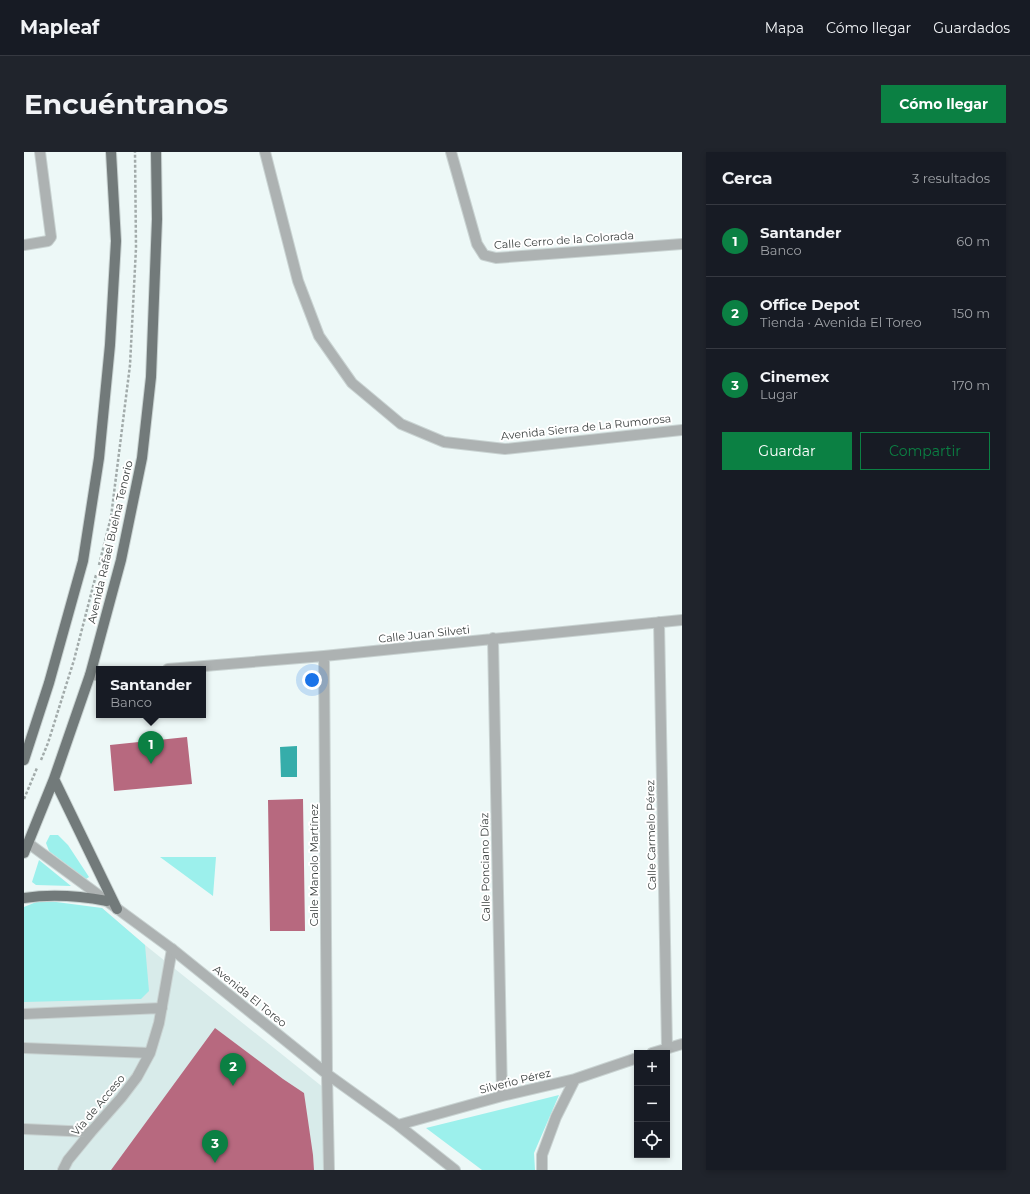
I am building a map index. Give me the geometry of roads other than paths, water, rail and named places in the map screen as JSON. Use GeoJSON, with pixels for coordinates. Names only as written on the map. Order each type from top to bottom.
{"type":"FeatureCollection","features":[{"type":"Feature","properties":{"kind":"main road","name":"Avenida Rafael Buelna Tenorio"},"geometry":{"type":"LineString","coordinates":[[24,760],[49,683],[83,561],[99,458],[109,352],[116,241],[111,152]]}},
{"type":"Feature","properties":{"kind":"main road","name":"Avenida Rafael Buelna Tenorio"},"geometry":{"type":"LineString","coordinates":[[97,666],[142,458],[151,377],[157,219],[156,152]]}},
{"type":"Feature","properties":{"kind":"main road","name":"Avenida Rafael Buelna Tenorio"},"geometry":{"type":"LineString","coordinates":[[24,853],[26,842],[54,779],[95,675]]}},
{"type":"Feature","properties":{"kind":"main road"},"geometry":{"type":"LineString","coordinates":[[54,779],[117,909]]}},
{"type":"Feature","properties":{"kind":"main road"},"geometry":{"type":"LineString","coordinates":[[24,898],[81,897],[106,901]]}},
{"type":"Feature","properties":{"kind":"street"},"geometry":{"type":"LineString","coordinates":[[24,245],[48,241],[51,237],[40,152]]}},
{"type":"Feature","properties":{"kind":"street","name":"Avenida Sierra de La Rumorosa"},"geometry":{"type":"LineString","coordinates":[[265,152],[298,280],[319,336],[352,383],[401,424],[444,442],[505,449],[682,430]]}},
{"type":"Feature","properties":{"kind":"street","name":"Calle Cerro de la Colorada"},"geometry":{"type":"LineString","coordinates":[[451,152],[478,244],[484,255],[496,258],[682,244]]}},
{"type":"Feature","properties":{"kind":"street","name":"Calle Juan Silveti"},"geometry":{"type":"LineString","coordinates":[[204,666],[324,656],[682,620]]}},
{"type":"Feature","properties":{"kind":"street","name":"Calle Carmelo Pérez"},"geometry":{"type":"LineString","coordinates":[[659,622],[667,1048]]}},
{"type":"Feature","properties":{"kind":"street","name":"Calle Ponciano Díaz"},"geometry":{"type":"LineString","coordinates":[[493,638],[502,1096]]}},
{"type":"Feature","properties":{"kind":"street","name":"Calle Manolo Martínez"},"geometry":{"type":"LineString","coordinates":[[324,656],[329,1170]]}},
{"type":"Feature","properties":{"kind":"street","name":"Avenida El Toreo"},"geometry":{"type":"LineString","coordinates":[[26,842],[172,949],[327,1074],[398,1125],[455,1170]]}},
{"type":"Feature","properties":{"kind":"street","name":"Vía de Acceso"},"geometry":{"type":"LineString","coordinates":[[62,1170],[68,1160],[137,1077],[150,1053],[162,1008],[172,949]]}},
{"type":"Feature","properties":{"kind":"street"},"geometry":{"type":"LineString","coordinates":[[24,1014],[162,1008]]}},
{"type":"Feature","properties":{"kind":"street"},"geometry":{"type":"LineString","coordinates":[[661,1050],[682,1044]]}},
{"type":"Feature","properties":{"kind":"street"},"geometry":{"type":"LineString","coordinates":[[24,1048],[150,1053]]}},
{"type":"Feature","properties":{"kind":"street","name":"Silverio Pérez"},"geometry":{"type":"LineString","coordinates":[[398,1125],[502,1096],[575,1080],[634,1059]]}},
{"type":"Feature","properties":{"kind":"street"},"geometry":{"type":"LineString","coordinates":[[542,1170],[542,1155],[556,1117],[575,1080]]}},
{"type":"Feature","properties":{"kind":"street"},"geometry":{"type":"LineString","coordinates":[[24,1129],[91,1132]]}},
{"type":"Feature","properties":{"kind":"place","name":"Santander"},"geometry":{"type":"Point","coordinates":[151,764]}},
{"type":"Feature","properties":{"kind":"place","name":"Office Depot"},"geometry":{"type":"Point","coordinates":[233,1086]}},
{"type":"Feature","properties":{"kind":"place","name":"Cinemex"},"geometry":{"type":"Point","coordinates":[215,1163]}}]}
